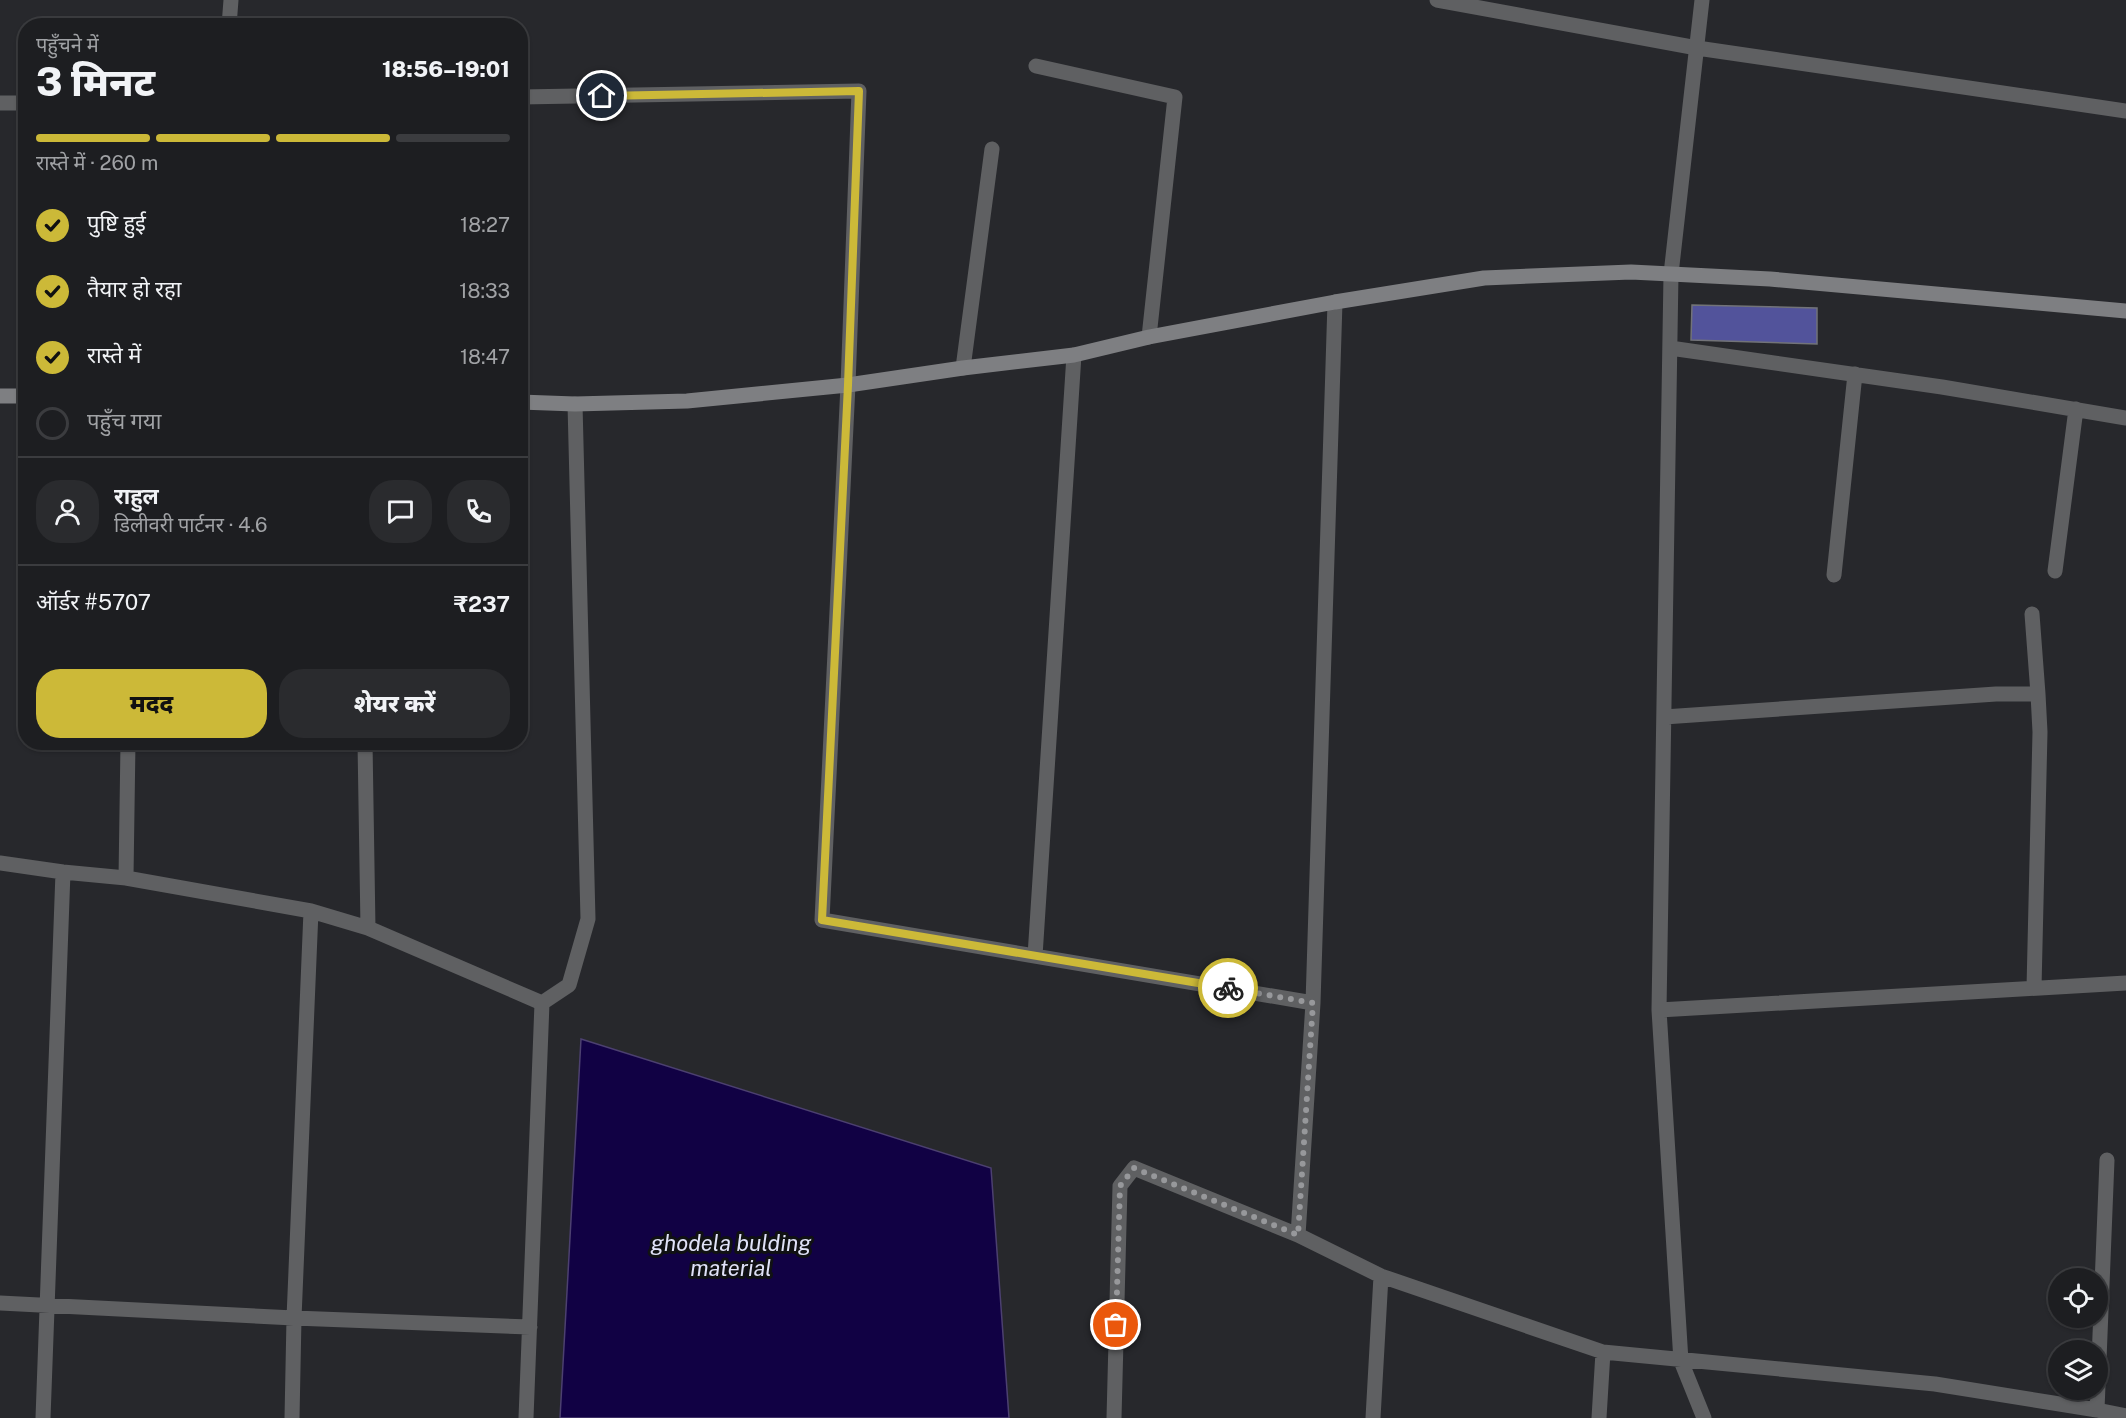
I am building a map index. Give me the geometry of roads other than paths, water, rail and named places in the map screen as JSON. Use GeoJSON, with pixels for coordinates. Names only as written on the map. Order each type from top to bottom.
{"type":"FeatureCollection","features":[{"type":"Feature","properties":{"kind":"street"},"geometry":{"type":"LineString","coordinates":[[230,18],[231,0]]}},
{"type":"Feature","properties":{"kind":"street"},"geometry":{"type":"LineString","coordinates":[[1437,0],[1698,48],[2126,111]]}},
{"type":"Feature","properties":{"kind":"street"},"geometry":{"type":"LineString","coordinates":[[1702,0],[1671,274],[1659,1010],[1681,1361],[1704,1418]]}},
{"type":"Feature","properties":{"kind":"street"},"geometry":{"type":"LineString","coordinates":[[1036,66],[1176,96],[1149,337]]}},
{"type":"Feature","properties":{"kind":"street"},"geometry":{"type":"LineString","coordinates":[[528,97],[859,91],[848,385],[822,920],[1313,1003]]}},
{"type":"Feature","properties":{"kind":"street"},"geometry":{"type":"LineString","coordinates":[[0,103],[18,102]]}},
{"type":"Feature","properties":{"kind":"street"},"geometry":{"type":"LineString","coordinates":[[963,368],[992,150]]}},
{"type":"Feature","properties":{"kind":"street"},"geometry":{"type":"LineString","coordinates":[[528,402],[575,404],[687,401],[848,385],[1074,355],[1149,337],[1335,302],[1484,278],[1631,272],[1770,279],[2126,311]]}},
{"type":"Feature","properties":{"kind":"street"},"geometry":{"type":"LineString","coordinates":[[1298,1235],[1313,1003],[1335,302]]}},
{"type":"Feature","properties":{"kind":"street"},"geometry":{"type":"LineString","coordinates":[[1670,348],[1855,374],[2126,418]]}},
{"type":"Feature","properties":{"kind":"street"},"geometry":{"type":"LineString","coordinates":[[1035,956],[1074,355]]}},
{"type":"Feature","properties":{"kind":"street"},"geometry":{"type":"LineString","coordinates":[[1834,575],[1855,374]]}},
{"type":"Feature","properties":{"kind":"street"},"geometry":{"type":"LineString","coordinates":[[0,396],[18,396]]}},
{"type":"Feature","properties":{"kind":"street"},"geometry":{"type":"LineString","coordinates":[[542,1003],[569,985],[588,919],[575,404]]}},
{"type":"Feature","properties":{"kind":"street"},"geometry":{"type":"LineString","coordinates":[[2055,571],[2076,409]]}},
{"type":"Feature","properties":{"kind":"street"},"geometry":{"type":"LineString","coordinates":[[2032,614],[2040,732],[2034,988]]}},
{"type":"Feature","properties":{"kind":"street"},"geometry":{"type":"LineString","coordinates":[[1664,717],[1996,694],[2038,694]]}},
{"type":"Feature","properties":{"kind":"street"},"geometry":{"type":"LineString","coordinates":[[126,878],[128,750]]}},
{"type":"Feature","properties":{"kind":"street"},"geometry":{"type":"LineString","coordinates":[[365,750],[368,928]]}},
{"type":"Feature","properties":{"kind":"street"},"geometry":{"type":"LineString","coordinates":[[0,862],[63,872],[126,878],[310,911],[368,928],[542,1003]]}},
{"type":"Feature","properties":{"kind":"street"},"geometry":{"type":"LineString","coordinates":[[43,1418],[63,872]]}},
{"type":"Feature","properties":{"kind":"street"},"geometry":{"type":"LineString","coordinates":[[292,1418],[310,911]]}},
{"type":"Feature","properties":{"kind":"street"},"geometry":{"type":"LineString","coordinates":[[1659,1010],[2126,983]]}},
{"type":"Feature","properties":{"kind":"street"},"geometry":{"type":"LineString","coordinates":[[525,1418],[542,1003]]}},
{"type":"Feature","properties":{"kind":"street"},"geometry":{"type":"LineString","coordinates":[[2097,1410],[2107,1160]]}},
{"type":"Feature","properties":{"kind":"street"},"geometry":{"type":"LineString","coordinates":[[1114,1418],[1120,1186],[1134,1168],[1298,1235],[1381,1276],[1603,1352],[1935,1384],[2126,1416]]}},
{"type":"Feature","properties":{"kind":"street"},"geometry":{"type":"LineString","coordinates":[[1372,1418],[1381,1276]]}},
{"type":"Feature","properties":{"kind":"street"},"geometry":{"type":"LineString","coordinates":[[0,1303],[530,1327]]}},
{"type":"Feature","properties":{"kind":"street"},"geometry":{"type":"LineString","coordinates":[[1599,1418],[1603,1352]]}},
{"type":"Feature","properties":{"kind":"water","name":"ghodela bulding material"},"geometry":{"type":"Polygon","coordinates":[[[581,1039],[991,1168],[1009,1418],[560,1418],[581,1039]]]}}]}
